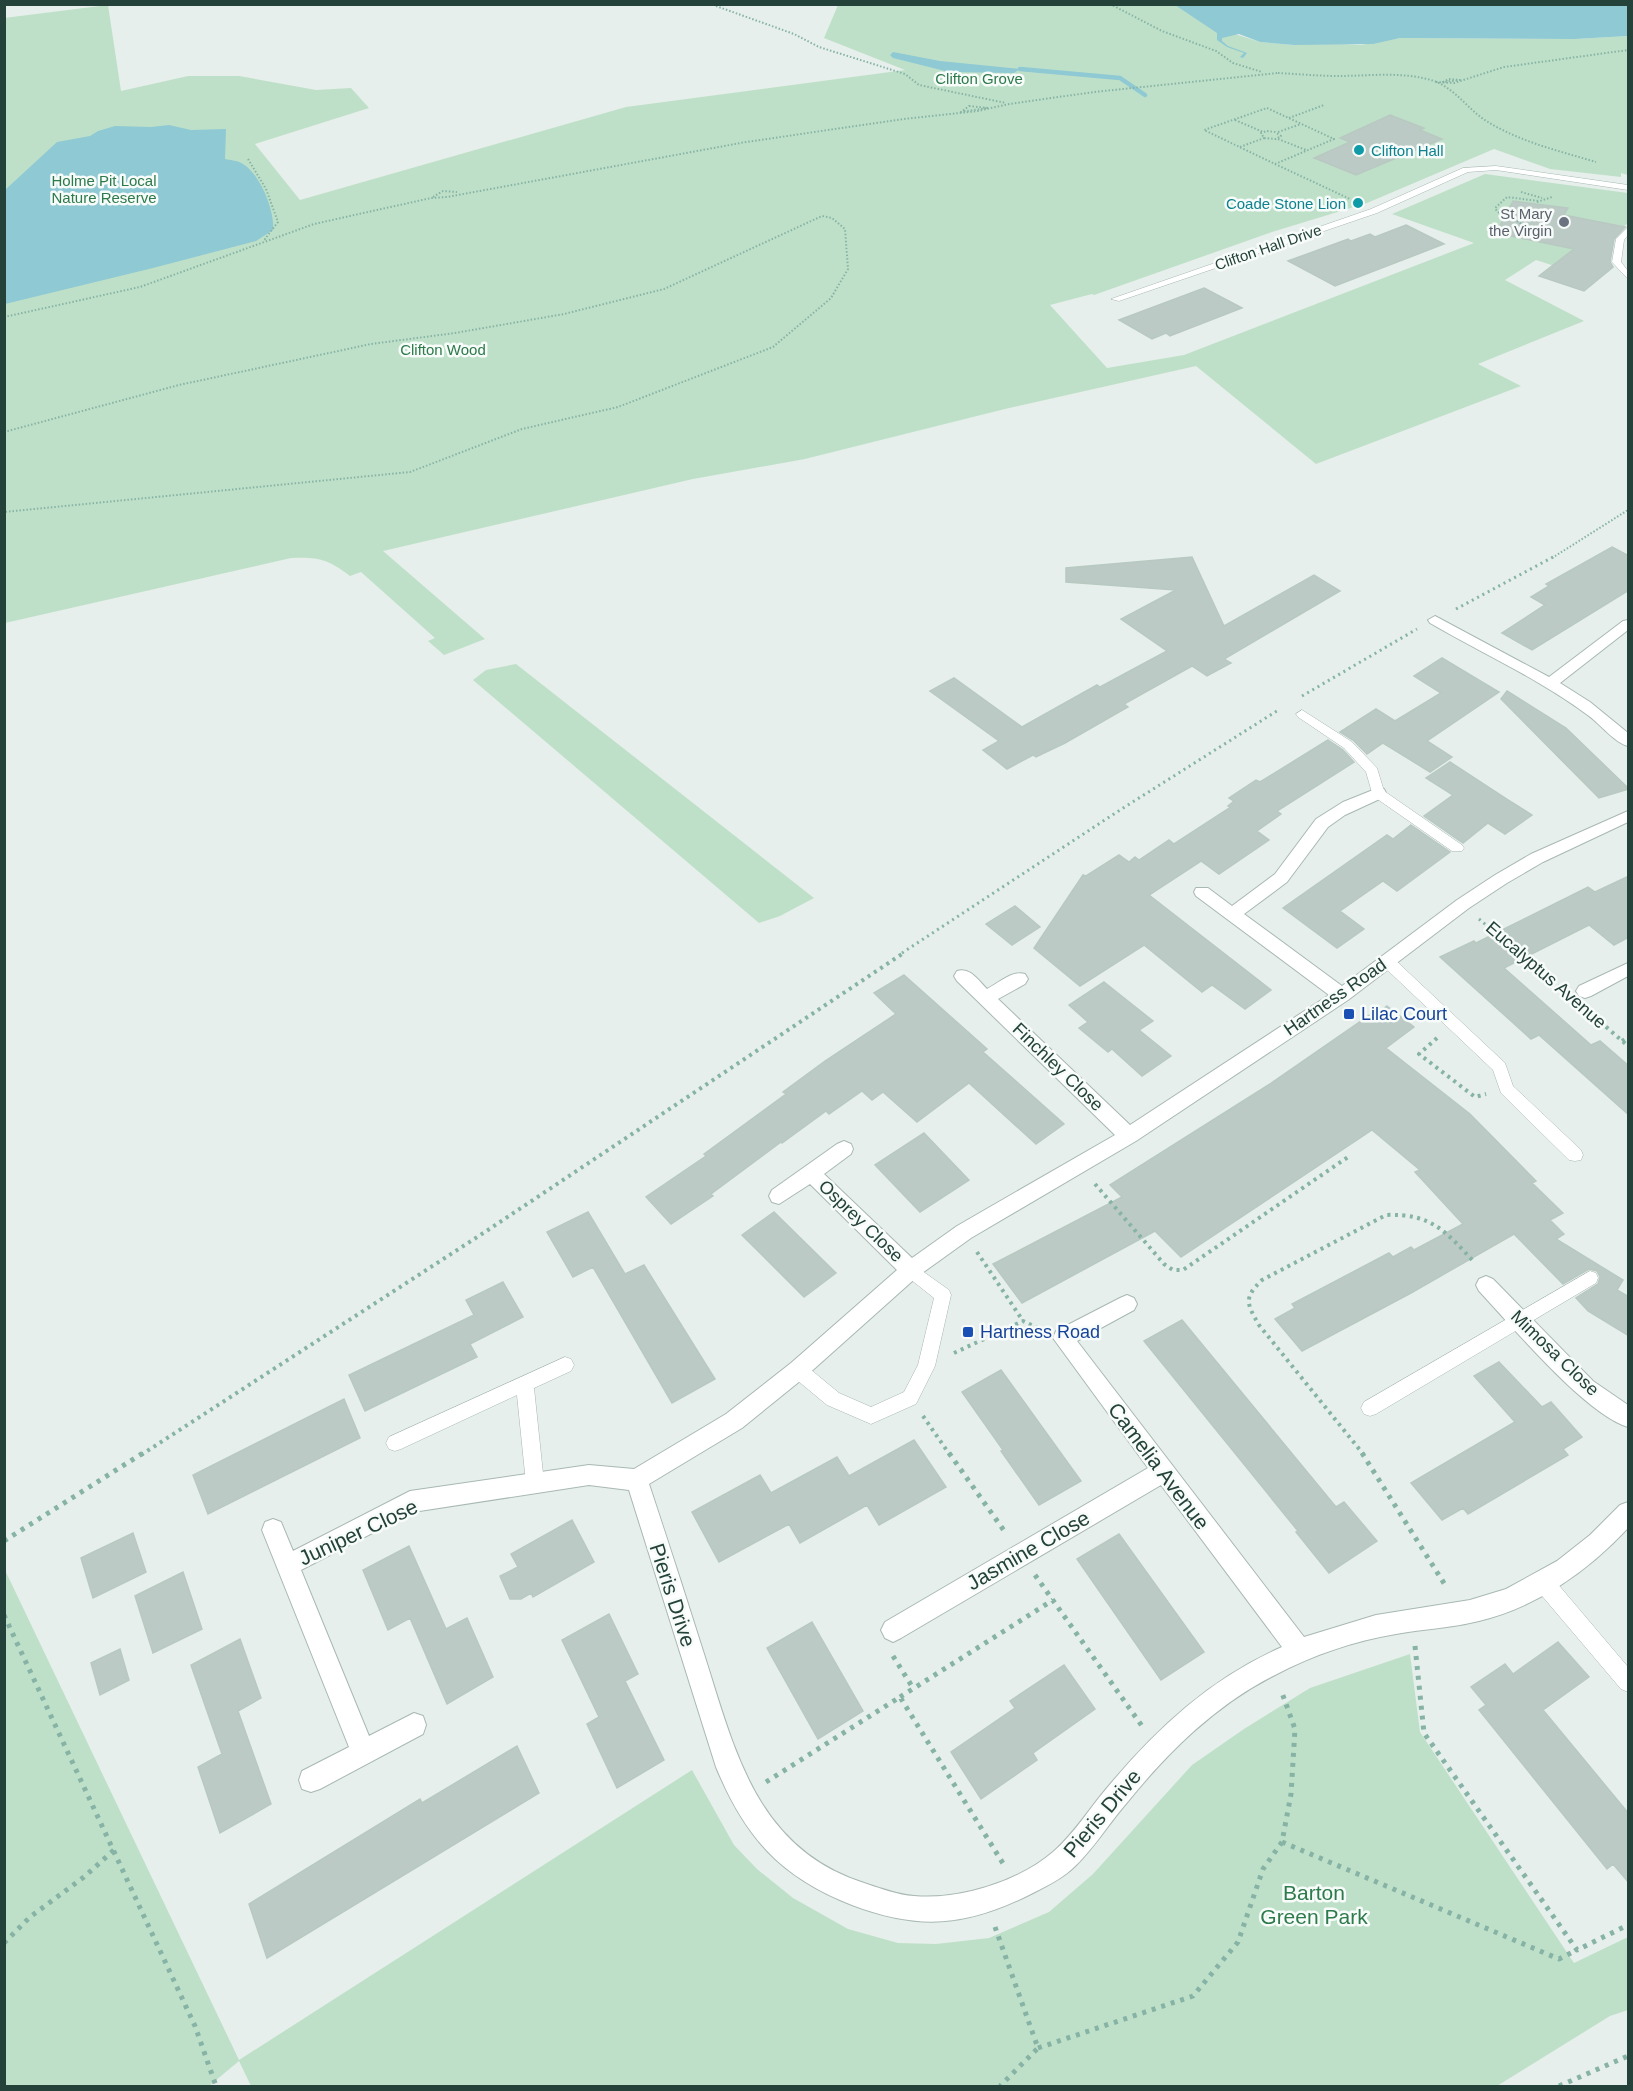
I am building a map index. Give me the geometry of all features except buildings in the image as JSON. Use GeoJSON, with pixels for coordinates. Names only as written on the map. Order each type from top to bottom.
{"type":"FeatureCollection","features":[{"type":"Feature","properties":{"kind":"street"},"geometry":{"type":"LineString","coordinates":[[1435,620],[1600,714],[1629,741]]}},
{"type":"Feature","properties":{"kind":"street"},"geometry":{"type":"LineString","coordinates":[[1549,684],[1629,624]]}},
{"type":"Feature","properties":{"kind":"street"},"geometry":{"type":"LineString","coordinates":[[1232,914],[1280,880],[1296,860],[1309,838],[1325,821],[1352,804],[1378,793]]}},
{"type":"Feature","properties":{"kind":"street","name":"Hartness Road"},"geometry":{"type":"LineString","coordinates":[[637,1480],[734,1421],[798,1370],[910,1270],[964,1232],[1129,1136],[1342,994],[1463,904],[1537,858],[1629,816]]}},
{"type":"Feature","properties":{"kind":"street"},"geometry":{"type":"LineString","coordinates":[[1202,892],[1342,994]]}},
{"type":"Feature","properties":{"kind":"street","name":"Eucalyptus Avenue"},"geometry":{"type":"LineString","coordinates":[[1579,998],[1629,969]]}},
{"type":"Feature","properties":{"kind":"street","name":"Finchley Close"},"geometry":{"type":"LineString","coordinates":[[963,976],[1129,1136]]}},
{"type":"Feature","properties":{"kind":"street"},"geometry":{"type":"LineString","coordinates":[[986,998],[1020,979]]}},
{"type":"Feature","properties":{"kind":"street","name":"Osprey Close"},"geometry":{"type":"LineString","coordinates":[[778,1196],[844,1149]]}},
{"type":"Feature","properties":{"kind":"street","name":"Osprey Close"},"geometry":{"type":"LineString","coordinates":[[811,1173],[910,1270]]}},
{"type":"Feature","properties":{"kind":"street","name":"Mimosa Close"},"geometry":{"type":"LineString","coordinates":[[1486,1285],[1586,1388],[1629,1417]]}},
{"type":"Feature","properties":{"kind":"street"},"geometry":{"type":"LineString","coordinates":[[1063,1338],[1127,1304]]}},
{"type":"Feature","properties":{"kind":"street","name":"Camelia Avenue"},"geometry":{"type":"LineString","coordinates":[[1063,1338],[1300,1651]]}},
{"type":"Feature","properties":{"kind":"street","name":"Jasmine Close"},"geometry":{"type":"LineString","coordinates":[[893,1630],[1164,1471]]}},
{"type":"Feature","properties":{"kind":"street","name":"Juniper Close"},"geometry":{"type":"LineString","coordinates":[[288,1565],[410,1502],[589,1475],[637,1480]]}},
{"type":"Feature","properties":{"kind":"street","name":"Pieris Drive"},"geometry":{"type":"LineString","coordinates":[[637,1480],[728,1767],[743,1797],[779,1849],[814,1874],[855,1894],[904,1908],[949,1909],[986,1900],[1019,1888],[1062,1861],[1134,1774],[1192,1716],[1228,1688],[1263,1668],[1300,1651],[1345,1635],[1412,1619],[1464,1614],[1491,1607],[1544,1583],[1577,1561],[1606,1537],[1629,1513]]}},
{"type":"Feature","properties":{"kind":"street","name":"Juniper Close"},"geometry":{"type":"LineString","coordinates":[[273,1530],[363,1752]]}},
{"type":"Feature","properties":{"kind":"street"},"geometry":{"type":"LineString","coordinates":[[311,1780],[414,1725]]}},
{"type":"Feature","properties":{"kind":"lane","name":"Clifton Hall Drive"},"geometry":{"type":"LineString","coordinates":[[1116,299],[1374,211],[1466,170],[1496,168],[1629,188]]}},
{"type":"Feature","properties":{"kind":"lane"},"geometry":{"type":"LineString","coordinates":[[1629,230],[1620,239],[1616,262],[1629,276]]}},
{"type":"Feature","properties":{"kind":"lane"},"geometry":{"type":"LineString","coordinates":[[1302,714],[1348,745],[1372,771],[1378,793],[1457,848]]}},
{"type":"Feature","properties":{"kind":"lane"},"geometry":{"type":"LineString","coordinates":[[1387,961],[1500,1067],[1506,1089],[1575,1155]]}},
{"type":"Feature","properties":{"kind":"lane"},"geometry":{"type":"LineString","coordinates":[[798,1370],[833,1399],[871,1416],[910,1398],[926,1366],[943,1295],[910,1270]]}},
{"type":"Feature","properties":{"kind":"lane"},"geometry":{"type":"LineString","coordinates":[[1370,1408],[1590,1278]]}},
{"type":"Feature","properties":{"kind":"lane"},"geometry":{"type":"LineString","coordinates":[[395,1443],[565,1365]]}},
{"type":"Feature","properties":{"kind":"lane"},"geometry":{"type":"LineString","coordinates":[[525,1383],[535,1483]]}},
{"type":"Feature","properties":{"kind":"lane"},"geometry":{"type":"LineString","coordinates":[[1544,1583],[1629,1682]]}},
{"type":"Feature","properties":{"kind":"path"},"geometry":{"type":"LineString","coordinates":[[1110,4],[1162,31],[1216,51],[1233,63],[1259,72],[1404,77],[1432,82],[1447,87],[1464,100],[1473,113],[1504,132],[1596,162]]}},
{"type":"Feature","properties":{"kind":"path"},"geometry":{"type":"LineString","coordinates":[[716,6],[794,34],[819,46],[905,74],[919,85],[1009,104]]}},
{"type":"Feature","properties":{"kind":"path"},"geometry":{"type":"LineString","coordinates":[[1432,82],[1454,83],[1504,67],[1629,50]]}},
{"type":"Feature","properties":{"kind":"path"},"geometry":{"type":"LineString","coordinates":[[4,317],[140,287],[314,224],[431,198],[746,142],[978,111],[1009,104],[1112,90],[1278,73]]}},
{"type":"Feature","properties":{"kind":"path"},"geometry":{"type":"LineString","coordinates":[[1289,118],[1324,105]]}},
{"type":"Feature","properties":{"kind":"path"},"geometry":{"type":"LineString","coordinates":[[960,112],[969,106],[988,108]]}},
{"type":"Feature","properties":{"kind":"path"},"geometry":{"type":"LineString","coordinates":[[1275,164],[1334,139],[1267,108],[1204,130],[1275,164],[1358,203]]}},
{"type":"Feature","properties":{"kind":"path"},"geometry":{"type":"LineString","coordinates":[[1234,120],[1263,132],[1278,133],[1301,124]]}},
{"type":"Feature","properties":{"kind":"path"},"geometry":{"type":"LineString","coordinates":[[1263,132],[1261,135],[1264,138]]}},
{"type":"Feature","properties":{"kind":"path"},"geometry":{"type":"LineString","coordinates":[[1278,133],[1281,136],[1278,139]]}},
{"type":"Feature","properties":{"kind":"path"},"geometry":{"type":"LineString","coordinates":[[1240,147],[1264,138],[1278,139],[1306,151]]}},
{"type":"Feature","properties":{"kind":"path"},"geometry":{"type":"LineString","coordinates":[[248,159],[262,179],[273,203],[278,222],[265,239],[267,241]]}},
{"type":"Feature","properties":{"kind":"path"},"geometry":{"type":"LineString","coordinates":[[1538,201],[1507,197],[1495,208],[1498,213],[1520,221],[1525,229],[1540,232]]}},
{"type":"Feature","properties":{"kind":"path"},"geometry":{"type":"LineString","coordinates":[[4,432],[179,385],[372,344],[455,333],[564,314],[664,289],[822,216],[832,218],[845,229],[849,269],[831,298],[773,347],[618,407],[522,429],[410,472],[4,512]]}},
{"type":"Feature","properties":{"kind":"path"},"geometry":{"type":"LineString","coordinates":[[1298,699],[1390,643],[1561,553],[1629,510]]}},
{"type":"Feature","properties":{"kind":"path"},"geometry":{"type":"LineString","coordinates":[[4,1541],[364,1312],[917,943],[1144,794],[1288,705]]}},
{"type":"Feature","properties":{"kind":"path","name":"Eucalyptus Avenue"},"geometry":{"type":"LineString","coordinates":[[1463,904],[1579,998],[1629,1046]]}},
{"type":"Feature","properties":{"kind":"path"},"geometry":{"type":"LineString","coordinates":[[1454,1024],[1419,1054],[1475,1097],[1506,1089]]}},
{"type":"Feature","properties":{"kind":"path"},"geometry":{"type":"LineString","coordinates":[[1622,1041],[1629,1037]]}},
{"type":"Feature","properties":{"kind":"path"},"geometry":{"type":"LineString","coordinates":[[1079,1165],[1164,1264],[1173,1270],[1183,1270],[1348,1157]]}},
{"type":"Feature","properties":{"kind":"path"},"geometry":{"type":"LineString","coordinates":[[1464,1614],[1363,1454],[1259,1325],[1248,1305],[1250,1291],[1262,1280],[1386,1215],[1406,1213],[1427,1218],[1443,1229],[1484,1273],[1486,1285]]}},
{"type":"Feature","properties":{"kind":"path"},"geometry":{"type":"LineString","coordinates":[[964,1232],[1023,1321],[1063,1338]]}},
{"type":"Feature","properties":{"kind":"path"},"geometry":{"type":"LineString","coordinates":[[926,1366],[1023,1321]]}},
{"type":"Feature","properties":{"kind":"path"},"geometry":{"type":"LineString","coordinates":[[743,1797],[1053,1600]]}},
{"type":"Feature","properties":{"kind":"path"},"geometry":{"type":"LineString","coordinates":[[4,1616],[195,2026],[216,2086]]}},
{"type":"Feature","properties":{"kind":"path"},"geometry":{"type":"LineString","coordinates":[[1412,1619],[1424,1733],[1577,1950]]}},
{"type":"Feature","properties":{"kind":"path"},"geometry":{"type":"LineString","coordinates":[[1000,2086],[1038,2048],[1193,1996],[1238,1942],[1263,1869],[1282,1842],[1291,1794],[1295,1729],[1284,1695],[1263,1668]]}},
{"type":"Feature","properties":{"kind":"path"},"geometry":{"type":"LineString","coordinates":[[900,1697],[1019,1888]]}},
{"type":"Feature","properties":{"kind":"path"},"geometry":{"type":"LineString","coordinates":[[1282,1842],[1559,1959],[1629,1925]]}},
{"type":"Feature","properties":{"kind":"path"},"geometry":{"type":"LineString","coordinates":[[4,1943],[12,1933],[52,1898],[80,1881],[114,1850]]}},
{"type":"Feature","properties":{"kind":"path"},"geometry":{"type":"LineString","coordinates":[[986,1900],[1038,2048]]}},
{"type":"Feature","properties":{"kind":"path"},"geometry":{"type":"LineString","coordinates":[[1559,2086],[1629,2056]]}},
{"type":"Feature","properties":{"kind":"green space"},"geometry":{"type":"Polygon","coordinates":[[[108,5],[121,91],[188,76],[239,76],[316,90],[351,88],[369,108],[255,144],[300,200],[626,107],[905,70],[824,38],[838,5],[1190,5],[1235,34],[1260,42],[1294,45],[1319,43],[1361,45],[1400,38],[1575,39],[1628,36],[1628,175],[1621,173],[1621,177],[1550,169],[1494,149],[1367,203],[1272,232],[1094,295],[1050,305],[1107,368],[1184,355],[1474,243],[1392,214],[1485,174],[1628,193],[1628,223],[1570,271],[1536,260],[1505,280],[1584,321],[1478,364],[1521,386],[1316,464],[1196,366],[1005,409],[805,459],[693,479],[383,551],[485,639],[444,655],[428,641],[435,638],[361,572],[350,576],[329,563],[309,558],[291,558],[5,623],[4,18],[108,5]]]}},
{"type":"Feature","properties":{"kind":"green space"},"geometry":{"type":"Polygon","coordinates":[[[516,664],[814,898],[780,916],[759,923],[473,680],[486,670],[516,664]]]}},
{"type":"Feature","properties":{"kind":"green space","name":"Barton Green Park"},"geometry":{"type":"Polygon","coordinates":[[[4,1568],[239,2060],[692,1770],[734,1845],[757,1869],[793,1898],[848,1929],[898,1943],[936,1944],[989,1938],[1049,1912],[1093,1874],[1192,1765],[1244,1729],[1310,1688],[1410,1654],[1420,1732],[1574,1963],[1628,1937],[1628,2010],[1610,2016],[1497,2086],[251,2086],[239,2061],[209,2086],[5,2086],[4,1568]]]}},
{"type":"Feature","properties":{"kind":"water"},"geometry":{"type":"Polygon","coordinates":[[[1175,5],[1628,5],[1628,36],[1575,39],[1400,38],[1373,44],[1294,45],[1260,42],[1239,34],[1222,38],[1228,46],[1247,53],[1243,58],[1240,57],[1244,53],[1227,47],[1217,40],[1217,33],[1175,5]]]}},
{"type":"Feature","properties":{"kind":"water"},"geometry":{"type":"Polygon","coordinates":[[[893,52],[940,61],[1020,69],[1014,73],[949,72],[893,58],[890,55],[893,52]]]}},
{"type":"Feature","properties":{"kind":"water"},"geometry":{"type":"Polygon","coordinates":[[[169,125],[191,130],[226,129],[225,159],[241,163],[255,176],[269,203],[273,230],[256,241],[5,304],[5,190],[57,142],[90,136],[115,126],[169,125]]]}},
{"type":"Feature","properties":{"kind":"waterway"},"geometry":{"type":"LineString","coordinates":[[1020,69],[1120,78],[1145,95]]}},
{"type":"Feature","properties":{"kind":"place","name":"Clifton Hall"},"geometry":{"type":"Point","coordinates":[1359,150]}},
{"type":"Feature","properties":{"kind":"place","name":"Coade Stone Lion"},"geometry":{"type":"Point","coordinates":[1358,203]}},
{"type":"Feature","properties":{"kind":"place","name":"St Mary the Virgin"},"geometry":{"type":"Point","coordinates":[1564,222]}},
{"type":"Feature","properties":{"kind":"place","name":"Lilac Court"},"geometry":{"type":"Point","coordinates":[1349,1014]}},
{"type":"Feature","properties":{"kind":"place","name":"Hartness Road"},"geometry":{"type":"Point","coordinates":[968,1332]}},
{"type":"Feature","properties":{"kind":"park label","name":"Clifton Grove"},"geometry":{"type":"Point","coordinates":[979,78]}},
{"type":"Feature","properties":{"kind":"park label","name":"Holme Pit Local Nature Reserve"},"geometry":{"type":"Point","coordinates":[104,188]}},
{"type":"Feature","properties":{"kind":"park label","name":"Clifton Wood"},"geometry":{"type":"Point","coordinates":[443,349]}}]}
